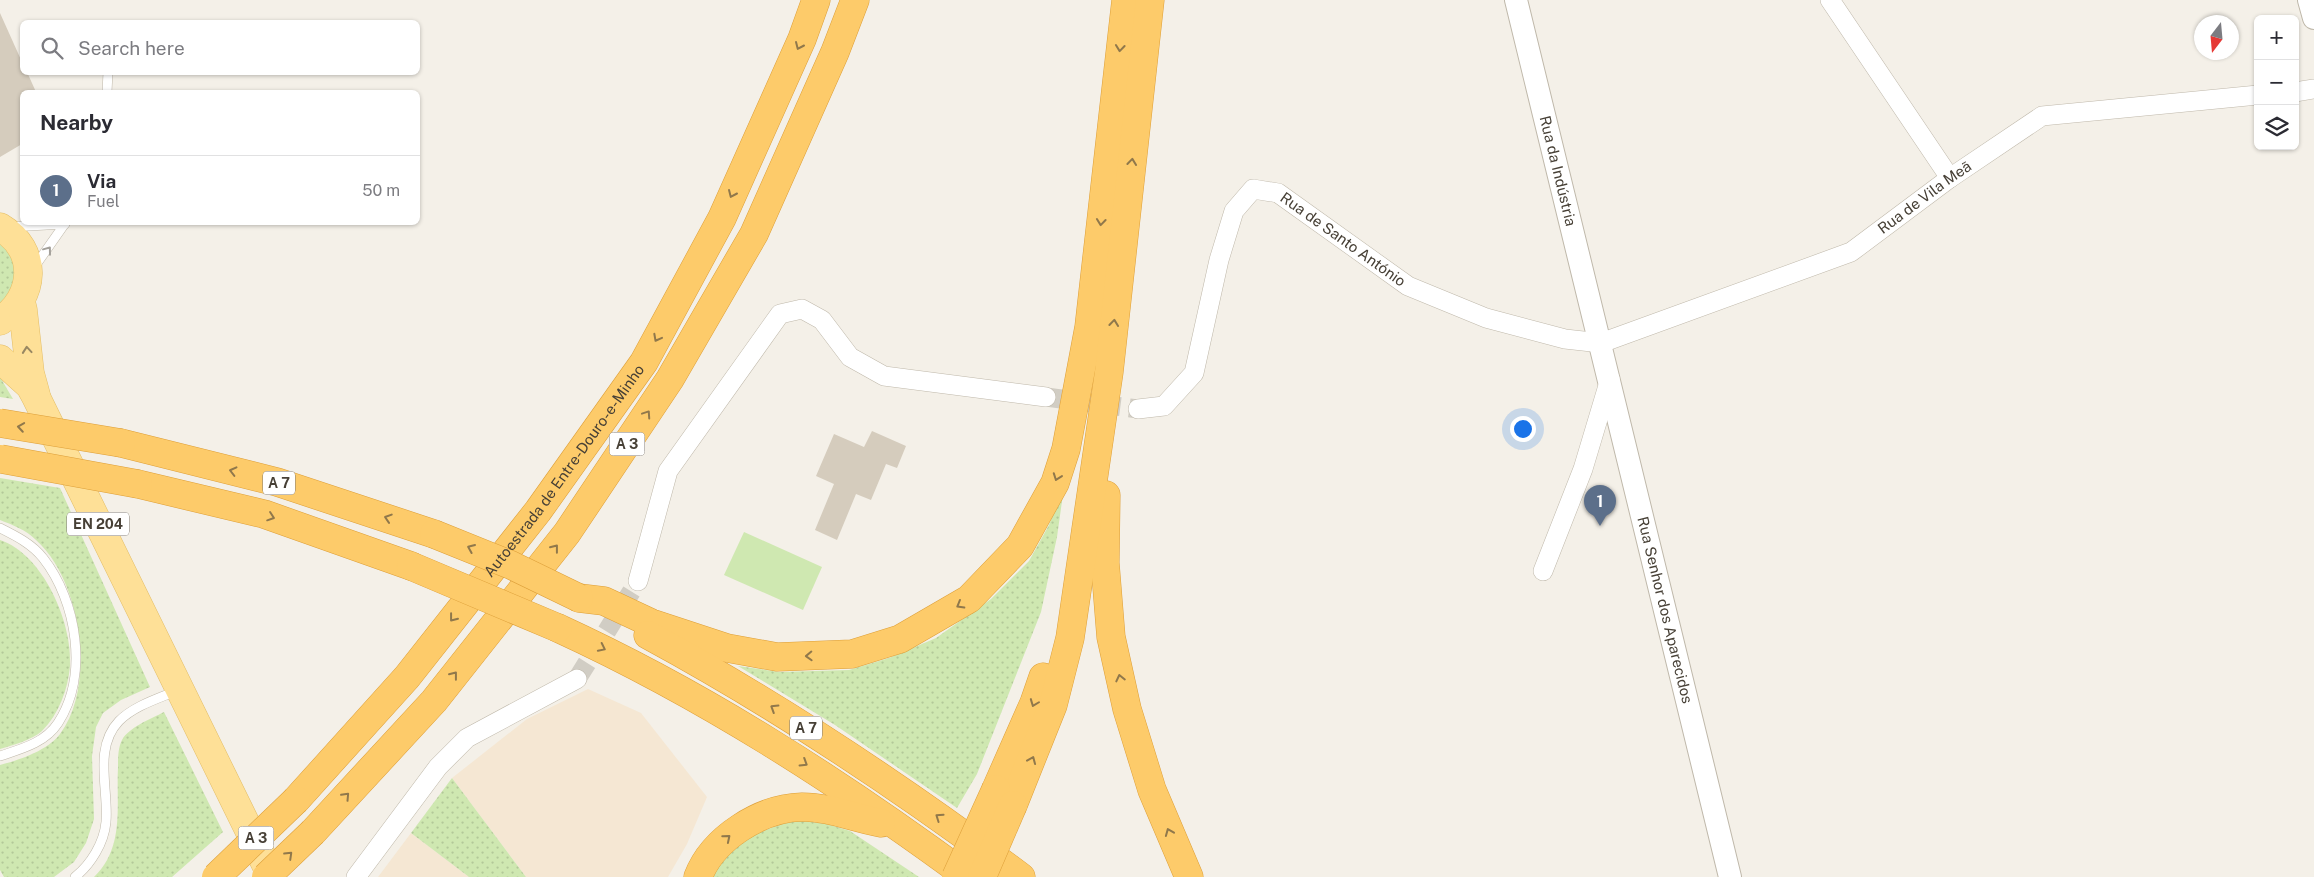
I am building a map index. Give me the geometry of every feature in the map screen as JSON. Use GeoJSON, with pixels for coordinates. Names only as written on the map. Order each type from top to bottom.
{"type":"FeatureCollection","features":[{"type":"Feature","properties":{"kind":"highway","name":"Autoestrada de Entre-Douro-e-Minho"},"geometry":{"type":"LineString","coordinates":[[216,877],[296,800],[407,677],[538,511],[644,362],[722,218],[802,39],[816,0]]}},
{"type":"Feature","properties":{"kind":"highway","name":"A 3"},"geometry":{"type":"LineString","coordinates":[[266,877],[313,832],[434,701],[567,533],[670,379],[754,234],[835,52],[855,0]]}},
{"type":"Feature","properties":{"kind":"highway"},"geometry":{"type":"LineString","coordinates":[[579,598],[604,602],[651,623],[726,648],[777,657],[852,654],[900,639],[969,600],[1020,546],[1055,483],[1066,449],[1089,327],[1126,0]]}},
{"type":"Feature","properties":{"kind":"highway"},"geometry":{"type":"LineString","coordinates":[[956,877],[1005,797],[1053,705],[1070,638],[1109,372],[1150,0]]}},
{"type":"Feature","properties":{"kind":"highway"},"geometry":{"type":"LineString","coordinates":[[982,877],[1054,635],[1088,394],[1089,327]]}},
{"type":"Feature","properties":{"kind":"highway"},"geometry":{"type":"LineString","coordinates":[[1109,372],[1105,564],[1110,637],[1126,710],[1152,790],[1189,877]]}},
{"type":"Feature","properties":{"kind":"highway","name":"A 7"},"geometry":{"type":"LineString","coordinates":[[0,423],[121,443],[277,482],[434,534],[511,565],[579,598],[696,662],[820,737],[944,820],[1020,877]]}},
{"type":"Feature","properties":{"kind":"highway","name":"A 7"},"geometry":{"type":"LineString","coordinates":[[0,459],[138,484],[264,514],[411,566],[558,628],[635,664],[772,742],[900,826],[968,877]]}},
{"type":"Feature","properties":{"kind":"highway"},"geometry":{"type":"LineString","coordinates":[[698,877],[718,846],[739,828],[769,814],[801,807],[836,810],[900,826]]}},
{"type":"Feature","properties":{"kind":"main road","name":"EN 204"},"geometry":{"type":"LineString","coordinates":[[0,321],[10,314],[21,302],[29,275],[27,261],[22,248],[13,236],[1,227]]}},
{"type":"Feature","properties":{"kind":"main road","name":"EN 204"},"geometry":{"type":"LineString","coordinates":[[21,302],[24,310],[30,373],[36,396]]}},
{"type":"Feature","properties":{"kind":"main road","name":"EN 204"},"geometry":{"type":"LineString","coordinates":[[0,359],[30,386],[36,396],[272,877]]}},
{"type":"Feature","properties":{"kind":"street","name":"Rua da Indústria"},"geometry":{"type":"LineString","coordinates":[[1516,0],[1601,343]]}},
{"type":"Feature","properties":{"kind":"street"},"geometry":{"type":"LineString","coordinates":[[1830,0],[1950,178]]}},
{"type":"Feature","properties":{"kind":"street"},"geometry":{"type":"LineString","coordinates":[[2309,0],[2314,18]]}},
{"type":"Feature","properties":{"kind":"street"},"geometry":{"type":"LineString","coordinates":[[2299,91],[2314,89]]}},
{"type":"Feature","properties":{"kind":"street","name":"Rua de Vila Meã"},"geometry":{"type":"LineString","coordinates":[[1601,343],[1851,252],[1950,178],[2042,116],[2254,95]]}},
{"type":"Feature","properties":{"kind":"street","name":"Rua de Santo António"},"geometry":{"type":"LineString","coordinates":[[1138,409],[1164,406],[1194,372],[1219,260],[1234,210],[1254,189],[1278,193],[1408,286],[1486,318],[1565,339],[1601,343]]}},
{"type":"Feature","properties":{"kind":"street"},"geometry":{"type":"LineString","coordinates":[[638,581],[668,471],[780,314],[802,309],[822,320],[850,357],[884,376],[1046,397]]}},
{"type":"Feature","properties":{"kind":"street","name":"Rua Senhor dos Aparecidos"},"geometry":{"type":"LineString","coordinates":[[1601,343],[1730,877]]}},
{"type":"Feature","properties":{"kind":"street"},"geometry":{"type":"LineString","coordinates":[[1543,571],[1583,469],[1610,379]]}},
{"type":"Feature","properties":{"kind":"street"},"geometry":{"type":"LineString","coordinates":[[356,877],[438,767],[467,738],[577,679]]}},
{"type":"Feature","properties":{"kind":"lane"},"geometry":{"type":"LineString","coordinates":[[106,90],[108,75]]}},
{"type":"Feature","properties":{"kind":"lane"},"geometry":{"type":"LineString","coordinates":[[1,227],[33,225]]}},
{"type":"Feature","properties":{"kind":"lane"},"geometry":{"type":"LineString","coordinates":[[29,275],[57,238],[64,225]]}},
{"type":"Feature","properties":{"kind":"lane"},"geometry":{"type":"LineString","coordinates":[[0,528],[22,539],[43,558],[58,584],[69,611],[74,635],[76,661],[75,678],[68,703],[58,724],[44,738],[30,746],[0,756]]}},
{"type":"Feature","properties":{"kind":"lane"},"geometry":{"type":"LineString","coordinates":[[74,877],[91,860],[102,840],[106,821],[104,769],[110,733],[118,722],[132,710],[179,690]]}},
{"type":"Feature","properties":{"kind":"shaded area"},"geometry":{"type":"Polygon","coordinates":[[[588,689],[641,713],[707,797],[687,844],[668,877],[526,877],[452,778],[527,719],[588,689]]]}},
{"type":"Feature","properties":{"kind":"shaded area"},"geometry":{"type":"Polygon","coordinates":[[[411,833],[469,877],[378,877],[411,833]]]}},
{"type":"Feature","properties":{"kind":"green space"},"geometry":{"type":"Polygon","coordinates":[[[0,241],[13,259],[16,274],[11,288],[0,306],[0,241]]]}},
{"type":"Feature","properties":{"kind":"green space"},"geometry":{"type":"Polygon","coordinates":[[[0,377],[13,399],[0,397],[0,377]]]}},
{"type":"Feature","properties":{"kind":"green space"},"geometry":{"type":"Polygon","coordinates":[[[0,478],[60,488],[150,687],[121,700],[103,713],[96,727],[92,756],[94,819],[86,843],[74,862],[54,877],[4,877],[0,870],[0,765],[40,750],[60,734],[71,713],[78,689],[81,662],[79,634],[73,606],[64,580],[51,558],[28,533],[0,520],[0,478]]]}},
{"type":"Feature","properties":{"kind":"green space"},"geometry":{"type":"Polygon","coordinates":[[[1064,487],[1057,537],[1041,612],[977,774],[957,808],[835,725],[738,666],[779,672],[849,670],[889,658],[936,638],[991,599],[1029,561],[1049,525],[1064,487]]]}},
{"type":"Feature","properties":{"kind":"green space"},"geometry":{"type":"Polygon","coordinates":[[[744,532],[822,567],[803,610],[724,575],[744,532]]]}},
{"type":"Feature","properties":{"kind":"green space"},"geometry":{"type":"Polygon","coordinates":[[[0,540],[15,548],[30,560],[52,592],[61,611],[66,630],[70,649],[70,666],[62,701],[48,724],[33,737],[0,749],[0,540]]]}},
{"type":"Feature","properties":{"kind":"green space"},"geometry":{"type":"Polygon","coordinates":[[[164,712],[223,832],[172,877],[94,877],[111,853],[115,839],[118,811],[118,757],[122,740],[135,727],[164,712]]]}},
{"type":"Feature","properties":{"kind":"green space"},"geometry":{"type":"Polygon","coordinates":[[[452,778],[526,877],[469,877],[411,833],[452,778]]]}},
{"type":"Feature","properties":{"kind":"green space"},"geometry":{"type":"Polygon","coordinates":[[[797,820],[827,824],[850,831],[919,877],[712,877],[727,855],[737,846],[760,833],[797,820]]]}},
{"type":"Feature","properties":{"kind":"building"},"geometry":{"type":"Polygon","coordinates":[[[0,13],[20,58],[20,75],[28,75],[35,90],[20,90],[20,145],[0,157],[0,13]]]}},
{"type":"Feature","properties":{"kind":"building"},"geometry":{"type":"Polygon","coordinates":[[[872,431],[906,446],[897,468],[886,464],[871,500],[856,494],[837,540],[815,530],[834,484],[816,476],[834,434],[864,447],[872,431]]]}},
{"type":"Feature","properties":{"kind":"tunnel"},"geometry":{"type":"LineString","coordinates":[[1046,397],[1138,409]]}},
{"type":"Feature","properties":{"kind":"tunnel"},"geometry":{"type":"LineString","coordinates":[[577,679],[638,581]]}},
{"type":"Feature","properties":{"kind":"place","name":"Via"},"geometry":{"type":"Point","coordinates":[1600,526]}}]}
